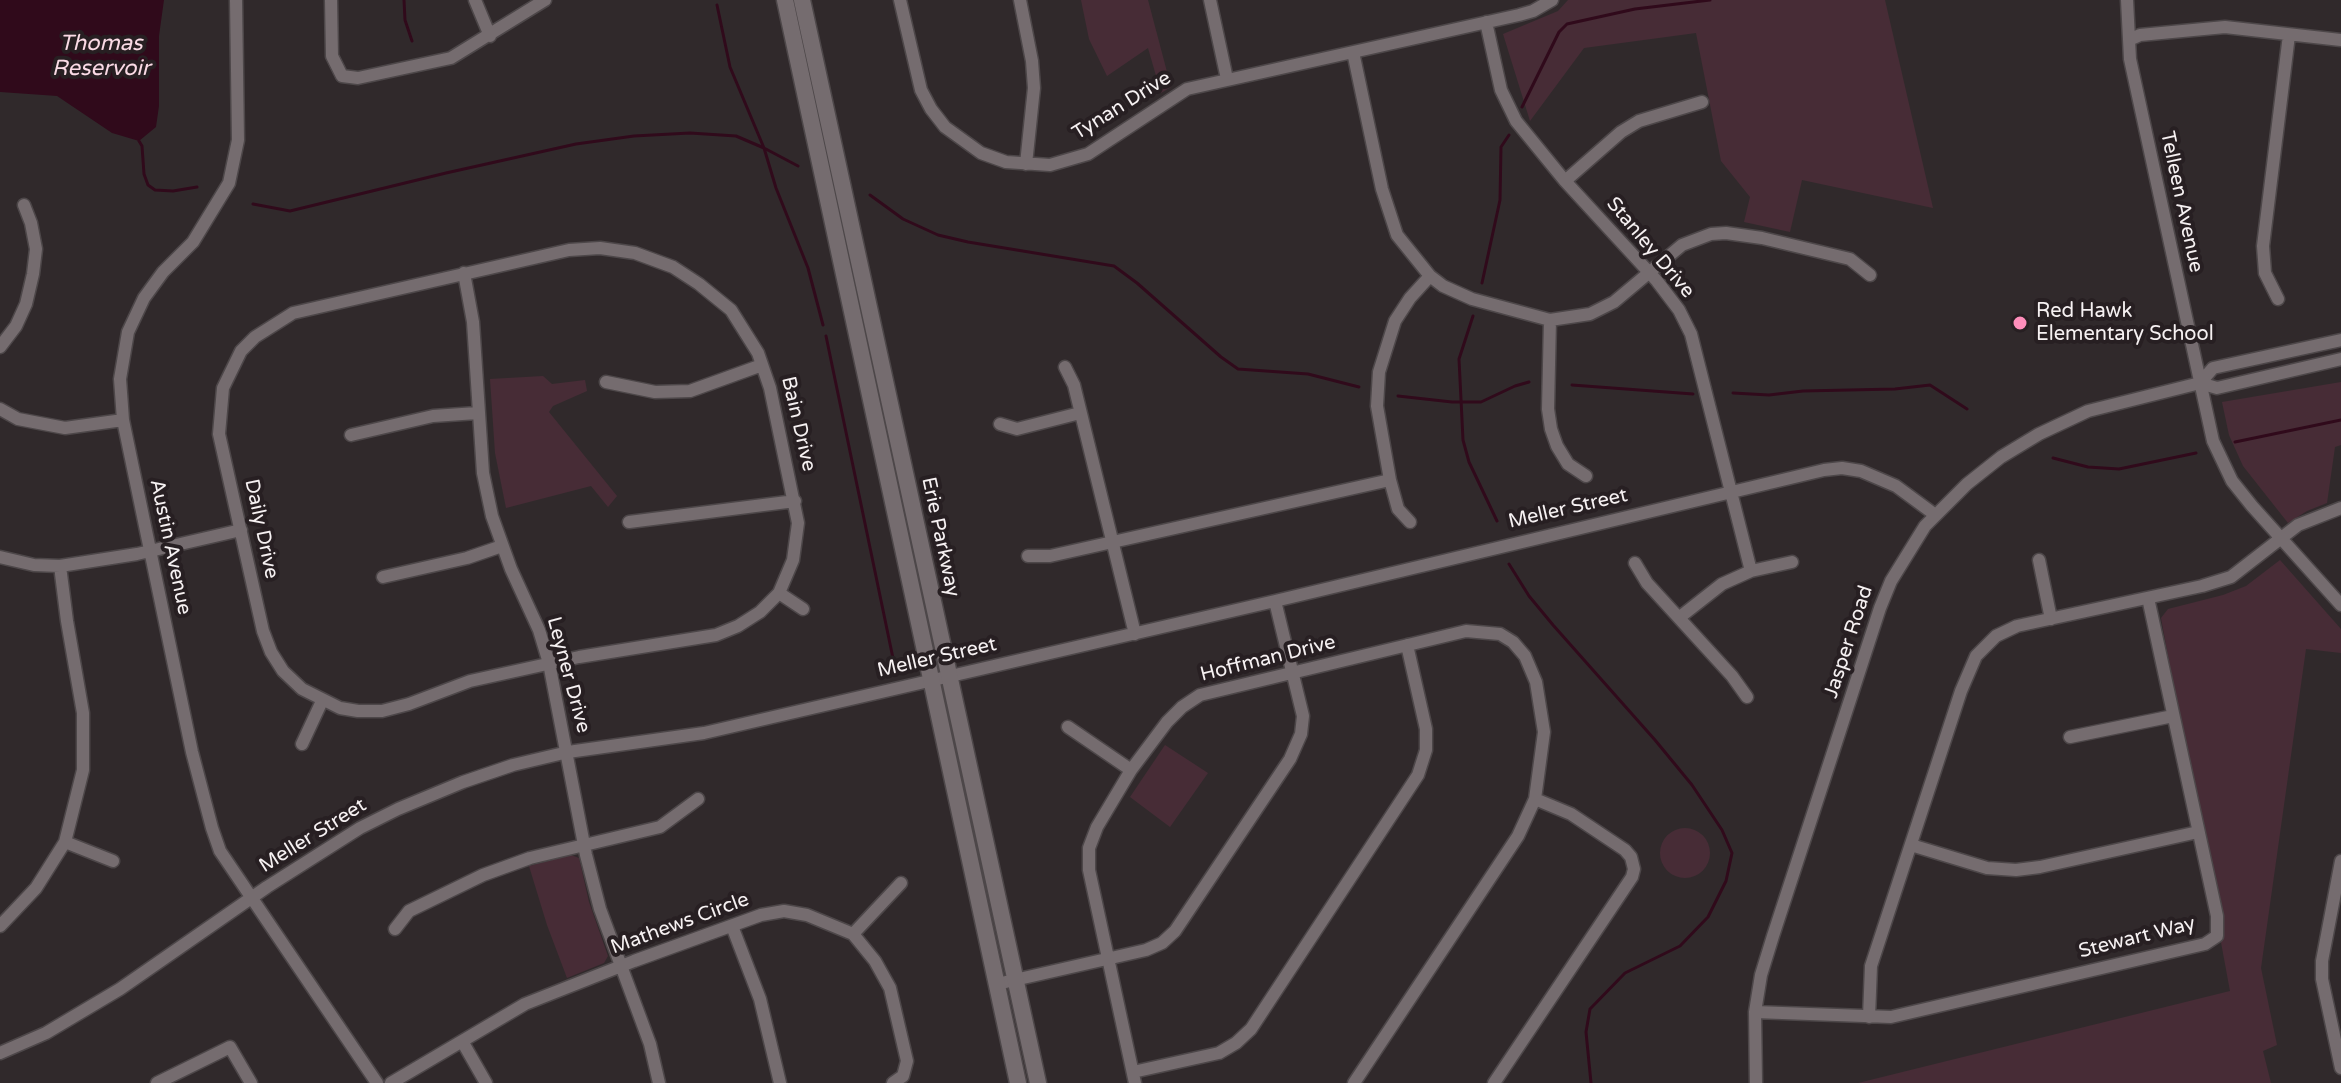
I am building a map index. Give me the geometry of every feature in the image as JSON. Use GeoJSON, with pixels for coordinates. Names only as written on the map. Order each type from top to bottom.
{"type":"FeatureCollection","features":[{"type":"Feature","properties":{"kind":"main road","name":"Erie Parkway"},"geometry":{"type":"LineString","coordinates":[[785,0],[1018,1083]]}},
{"type":"Feature","properties":{"kind":"main road","name":"Erie Parkway"},"geometry":{"type":"LineString","coordinates":[[802,0],[1038,1083]]}},
{"type":"Feature","properties":{"kind":"street","name":"Austin Avenue"},"geometry":{"type":"LineString","coordinates":[[236,0],[239,116],[238,140],[229,183],[193,242],[163,272],[144,298],[128,332],[120,379],[123,420],[192,752],[220,851],[377,1083]]}},
{"type":"Feature","properties":{"kind":"street"},"geometry":{"type":"LineString","coordinates":[[331,0],[332,56],[342,76],[358,78],[451,58],[545,0]]}},
{"type":"Feature","properties":{"kind":"street"},"geometry":{"type":"LineString","coordinates":[[475,0],[490,36]]}},
{"type":"Feature","properties":{"kind":"street","name":"Tynan Drive"},"geometry":{"type":"LineString","coordinates":[[900,0],[921,90],[931,109],[953,134],[981,153],[1006,162],[1050,165],[1088,154],[1187,89],[1533,11],[1552,0]]}},
{"type":"Feature","properties":{"kind":"street"},"geometry":{"type":"LineString","coordinates":[[1020,0],[1034,88],[1026,164]]}},
{"type":"Feature","properties":{"kind":"street"},"geometry":{"type":"LineString","coordinates":[[1210,0],[1227,79]]}},
{"type":"Feature","properties":{"kind":"street","name":"Telleen Avenue"},"geometry":{"type":"LineString","coordinates":[[2127,0],[2133,74],[2213,441],[2222,461],[2252,506],[2341,605]]}},
{"type":"Feature","properties":{"kind":"street","name":"Stanley Drive"},"geometry":{"type":"LineString","coordinates":[[1486,22],[1501,90],[1525,135],[1649,273],[1679,310],[1691,334],[1751,571]]}},
{"type":"Feature","properties":{"kind":"street"},"geometry":{"type":"LineString","coordinates":[[2129,40],[2140,35],[2225,27],[2341,40]]}},
{"type":"Feature","properties":{"kind":"street"},"geometry":{"type":"LineString","coordinates":[[2278,299],[2265,273],[2263,246],[2289,35]]}},
{"type":"Feature","properties":{"kind":"street"},"geometry":{"type":"LineString","coordinates":[[1353,52],[1389,214],[1397,235],[1430,276],[1443,286],[1472,299],[1550,320],[1590,314],[1614,302],[1682,245],[1711,234],[1726,233],[1762,238],[1850,259],[1870,275]]}},
{"type":"Feature","properties":{"kind":"street"},"geometry":{"type":"LineString","coordinates":[[1565,181],[1621,132],[1639,121],[1702,102]]}},
{"type":"Feature","properties":{"kind":"street"},"geometry":{"type":"LineString","coordinates":[[0,347],[16,326],[26,304],[33,274],[36,249],[24,205]]}},
{"type":"Feature","properties":{"kind":"street","name":"Bain Drive"},"geometry":{"type":"LineString","coordinates":[[464,273],[569,250],[600,248],[635,253],[673,267],[721,300],[747,333],[762,365],[795,501],[797,542],[779,593],[760,612],[716,635],[549,663]]}},
{"type":"Feature","properties":{"kind":"street","name":"Leyner Drive"},"geometry":{"type":"LineString","coordinates":[[464,273],[473,322],[483,473],[492,516],[539,630],[549,663],[584,845],[600,909],[650,1044],[659,1083]]}},
{"type":"Feature","properties":{"kind":"street","name":"Daily Drive"},"geometry":{"type":"LineString","coordinates":[[464,273],[293,313],[255,337],[241,351],[223,388],[219,434],[263,631],[283,671],[302,689],[322,701],[358,711],[382,711],[470,681],[549,663]]}},
{"type":"Feature","properties":{"kind":"street"},"geometry":{"type":"LineString","coordinates":[[1410,522],[1398,509],[1390,480],[1377,406],[1379,372],[1395,321],[1430,276]]}},
{"type":"Feature","properties":{"kind":"street"},"geometry":{"type":"LineString","coordinates":[[1550,320],[1548,409],[1551,429],[1568,464],[1586,476]]}},
{"type":"Feature","properties":{"kind":"street"},"geometry":{"type":"LineString","coordinates":[[2341,340],[2213,368],[2200,383],[2217,388],[2341,359]]}},
{"type":"Feature","properties":{"kind":"street"},"geometry":{"type":"LineString","coordinates":[[606,382],[642,390],[682,392],[711,385],[762,365]]}},
{"type":"Feature","properties":{"kind":"street"},"geometry":{"type":"LineString","coordinates":[[1065,367],[1074,385],[1135,634]]}},
{"type":"Feature","properties":{"kind":"street","name":"Jasper Road"},"geometry":{"type":"LineString","coordinates":[[1756,1083],[1755,1012],[1761,975],[1880,608],[1905,556],[1934,514],[2001,457],[2039,434],[2088,411],[2200,383]]}},
{"type":"Feature","properties":{"kind":"street"},"geometry":{"type":"LineString","coordinates":[[0,409],[18,419],[65,428],[123,420]]}},
{"type":"Feature","properties":{"kind":"street"},"geometry":{"type":"LineString","coordinates":[[351,435],[433,416],[477,413]]}},
{"type":"Feature","properties":{"kind":"street"},"geometry":{"type":"LineString","coordinates":[[1000,424],[1017,429],[1080,413]]}},
{"type":"Feature","properties":{"kind":"street","name":"Meller Street"},"geometry":{"type":"LineString","coordinates":[[0,1053],[46,1033],[120,989],[360,828],[463,782],[513,765],[568,752],[704,733],[1275,601],[1803,473],[1842,468],[1861,471],[1896,486],[1934,514]]}},
{"type":"Feature","properties":{"kind":"street"},"geometry":{"type":"LineString","coordinates":[[1028,556],[1050,556],[1390,480]]}},
{"type":"Feature","properties":{"kind":"street"},"geometry":{"type":"LineString","coordinates":[[629,522],[795,501]]}},
{"type":"Feature","properties":{"kind":"street"},"geometry":{"type":"LineString","coordinates":[[1755,1012],[1869,1017],[1871,966],[1961,691],[1976,656],[1996,636],[2017,626],[2231,577],[2298,525],[2341,508]]}},
{"type":"Feature","properties":{"kind":"street"},"geometry":{"type":"LineString","coordinates":[[0,557],[34,565],[60,566],[241,530]]}},
{"type":"Feature","properties":{"kind":"street"},"geometry":{"type":"LineString","coordinates":[[383,577],[467,558],[502,546]]}},
{"type":"Feature","properties":{"kind":"street"},"geometry":{"type":"LineString","coordinates":[[2039,560],[2051,619]]}},
{"type":"Feature","properties":{"kind":"street"},"geometry":{"type":"LineString","coordinates":[[1680,617],[1708,593],[1751,571],[1792,562]]}},
{"type":"Feature","properties":{"kind":"street"},"geometry":{"type":"LineString","coordinates":[[1635,563],[1647,583],[1747,697]]}},
{"type":"Feature","properties":{"kind":"street"},"geometry":{"type":"LineString","coordinates":[[0,926],[36,888],[65,842],[83,770],[83,713],[60,566]]}},
{"type":"Feature","properties":{"kind":"street"},"geometry":{"type":"LineString","coordinates":[[779,593],[803,609]]}},
{"type":"Feature","properties":{"kind":"street","name":"Stewart Way"},"geometry":{"type":"LineString","coordinates":[[1869,1017],[1891,1017],[2205,944],[2217,936],[2217,916],[2148,598]]}},
{"type":"Feature","properties":{"kind":"street"},"geometry":{"type":"LineString","coordinates":[[997,984],[1146,950],[1162,943],[1175,931],[1290,759],[1301,734],[1303,716],[1275,601]]}},
{"type":"Feature","properties":{"kind":"street","name":"Hoffman Drive"},"geometry":{"type":"LineString","coordinates":[[1134,1077],[1089,870],[1089,848],[1097,827],[1131,770],[1182,707],[1200,695],[1407,645],[1478,630],[1500,634],[1513,642],[1525,656],[1536,682],[1544,732],[1535,799]]}},
{"type":"Feature","properties":{"kind":"street"},"geometry":{"type":"LineString","coordinates":[[1134,1077],[1219,1053],[1251,1029],[1418,775],[1426,750],[1426,729],[1407,645]]}},
{"type":"Feature","properties":{"kind":"street"},"geometry":{"type":"LineString","coordinates":[[302,744],[322,701]]}},
{"type":"Feature","properties":{"kind":"street"},"geometry":{"type":"LineString","coordinates":[[2070,737],[2173,716]]}},
{"type":"Feature","properties":{"kind":"street"},"geometry":{"type":"LineString","coordinates":[[1068,727],[1131,770]]}},
{"type":"Feature","properties":{"kind":"street"},"geometry":{"type":"LineString","coordinates":[[395,929],[409,911],[472,880],[530,858],[660,827],[698,799]]}},
{"type":"Feature","properties":{"kind":"street"},"geometry":{"type":"LineString","coordinates":[[1354,1083],[1518,836],[1535,799],[1571,814],[1625,850],[1631,857],[1634,869],[1632,877],[1494,1083]]}},
{"type":"Feature","properties":{"kind":"street"},"geometry":{"type":"LineString","coordinates":[[1911,845],[1987,868],[2016,870],[2198,832]]}},
{"type":"Feature","properties":{"kind":"street"},"geometry":{"type":"LineString","coordinates":[[65,842],[113,861]]}},
{"type":"Feature","properties":{"kind":"street"},"geometry":{"type":"LineString","coordinates":[[2341,861],[2339,888],[2322,961],[2322,979],[2336,1020],[2341,1068]]}},
{"type":"Feature","properties":{"kind":"street"},"geometry":{"type":"LineString","coordinates":[[853,934],[901,883]]}},
{"type":"Feature","properties":{"kind":"street","name":"Mathews Circle"},"geometry":{"type":"LineString","coordinates":[[391,1083],[525,1004],[761,915],[784,911],[807,915],[853,934],[875,961],[890,988],[907,1061],[903,1076],[893,1083]]}},
{"type":"Feature","properties":{"kind":"street"},"geometry":{"type":"LineString","coordinates":[[732,926],[760,999],[780,1083]]}},
{"type":"Feature","properties":{"kind":"street"},"geometry":{"type":"LineString","coordinates":[[462,1041],[486,1083]]}},
{"type":"Feature","properties":{"kind":"street"},"geometry":{"type":"LineString","coordinates":[[157,1083],[230,1047],[251,1083]]}},
{"type":"Feature","properties":{"kind":"shaded area"},"geometry":{"type":"Polygon","coordinates":[[[1081,0],[1148,0],[1171,87],[1161,93],[1148,48],[1107,76],[1089,39],[1081,0]]]}},
{"type":"Feature","properties":{"kind":"shaded area"},"geometry":{"type":"Polygon","coordinates":[[[1568,0],[1885,0],[1933,208],[1802,180],[1790,232],[1744,222],[1750,197],[1721,161],[1696,33],[1584,48],[1530,121],[1503,34],[1558,11],[1568,0]]]}},
{"type":"Feature","properties":{"kind":"shaded area"},"geometry":{"type":"Polygon","coordinates":[[[543,376],[552,384],[585,380],[587,391],[553,406],[549,412],[617,496],[608,507],[591,486],[506,508],[495,453],[490,379],[543,376]]]}},
{"type":"Feature","properties":{"kind":"shaded area"},"geometry":{"type":"Polygon","coordinates":[[[2341,382],[2341,445],[2335,447],[2327,503],[2288,523],[2243,466],[2229,435],[2222,402],[2341,382]]]}},
{"type":"Feature","properties":{"kind":"shaded area"},"geometry":{"type":"Polygon","coordinates":[[[2280,560],[2341,629],[2341,653],[2306,649],[2261,968],[2277,1045],[2263,1051],[2271,1083],[1858,1083],[2230,991],[2161,618],[2168,609],[2246,586],[2280,560]]]}},
{"type":"Feature","properties":{"kind":"shaded area"},"geometry":{"type":"Polygon","coordinates":[[[1165,745],[1208,773],[1170,827],[1130,797],[1165,745]]]}},
{"type":"Feature","properties":{"kind":"shaded area"},"geometry":{"type":"Polygon","coordinates":[[[1675,829],[1695,829],[1709,843],[1709,863],[1695,877],[1675,877],[1661,863],[1661,843],[1675,829]]]}},
{"type":"Feature","properties":{"kind":"shaded area"},"geometry":{"type":"Polygon","coordinates":[[[571,855],[579,858],[589,902],[608,956],[604,963],[567,978],[529,866],[571,855]]]}},
{"type":"Feature","properties":{"kind":"water","name":"Thomas Reservoir"},"geometry":{"type":"Polygon","coordinates":[[[0,0],[164,0],[159,36],[156,127],[139,141],[112,133],[57,96],[0,92],[0,0]]]}},
{"type":"Feature","properties":{"kind":"waterway"},"geometry":{"type":"LineString","coordinates":[[404,0],[405,20],[412,41]]}},
{"type":"Feature","properties":{"kind":"waterway"},"geometry":{"type":"LineString","coordinates":[[1522,107],[1559,32],[1567,24],[1635,9],[1710,0]]}},
{"type":"Feature","properties":{"kind":"waterway"},"geometry":{"type":"LineString","coordinates":[[717,5],[730,67],[764,148],[798,166]]}},
{"type":"Feature","properties":{"kind":"waterway"},"geometry":{"type":"LineString","coordinates":[[253,204],[290,211],[576,144],[690,133],[736,136],[764,148],[776,188],[808,268],[823,325]]}},
{"type":"Feature","properties":{"kind":"waterway"},"geometry":{"type":"LineString","coordinates":[[1482,283],[1500,200],[1501,147],[1509,135]]}},
{"type":"Feature","properties":{"kind":"waterway"},"geometry":{"type":"LineString","coordinates":[[139,141],[148,185],[155,190],[173,191],[197,187]]}},
{"type":"Feature","properties":{"kind":"waterway"},"geometry":{"type":"LineString","coordinates":[[870,195],[903,219],[938,235],[1114,266],[1238,369],[1308,374],[1359,387]]}},
{"type":"Feature","properties":{"kind":"waterway"},"geometry":{"type":"LineString","coordinates":[[1473,316],[1459,359],[1463,440],[1469,462],[1497,521]]}},
{"type":"Feature","properties":{"kind":"waterway"},"geometry":{"type":"LineString","coordinates":[[826,336],[894,663]]}},
{"type":"Feature","properties":{"kind":"waterway"},"geometry":{"type":"LineString","coordinates":[[1398,396],[1481,402],[1529,382]]}},
{"type":"Feature","properties":{"kind":"waterway"},"geometry":{"type":"LineString","coordinates":[[1572,385],[1693,394]]}},
{"type":"Feature","properties":{"kind":"waterway"},"geometry":{"type":"LineString","coordinates":[[1733,393],[1769,395],[1930,385],[1967,409]]}},
{"type":"Feature","properties":{"kind":"waterway"},"geometry":{"type":"LineString","coordinates":[[2235,442],[2341,420]]}},
{"type":"Feature","properties":{"kind":"waterway"},"geometry":{"type":"LineString","coordinates":[[2053,458],[2088,467],[2119,469],[2196,453]]}},
{"type":"Feature","properties":{"kind":"waterway"},"geometry":{"type":"LineString","coordinates":[[1509,564],[1529,596],[1553,625],[1692,785],[1722,830],[1732,853],[1726,881],[1708,917],[1680,946],[1625,973],[1590,1009],[1586,1032],[1591,1083]]}},
{"type":"Feature","properties":{"kind":"place","name":"Red Hawk Elementary School"},"geometry":{"type":"Point","coordinates":[2020,323]}}]}
